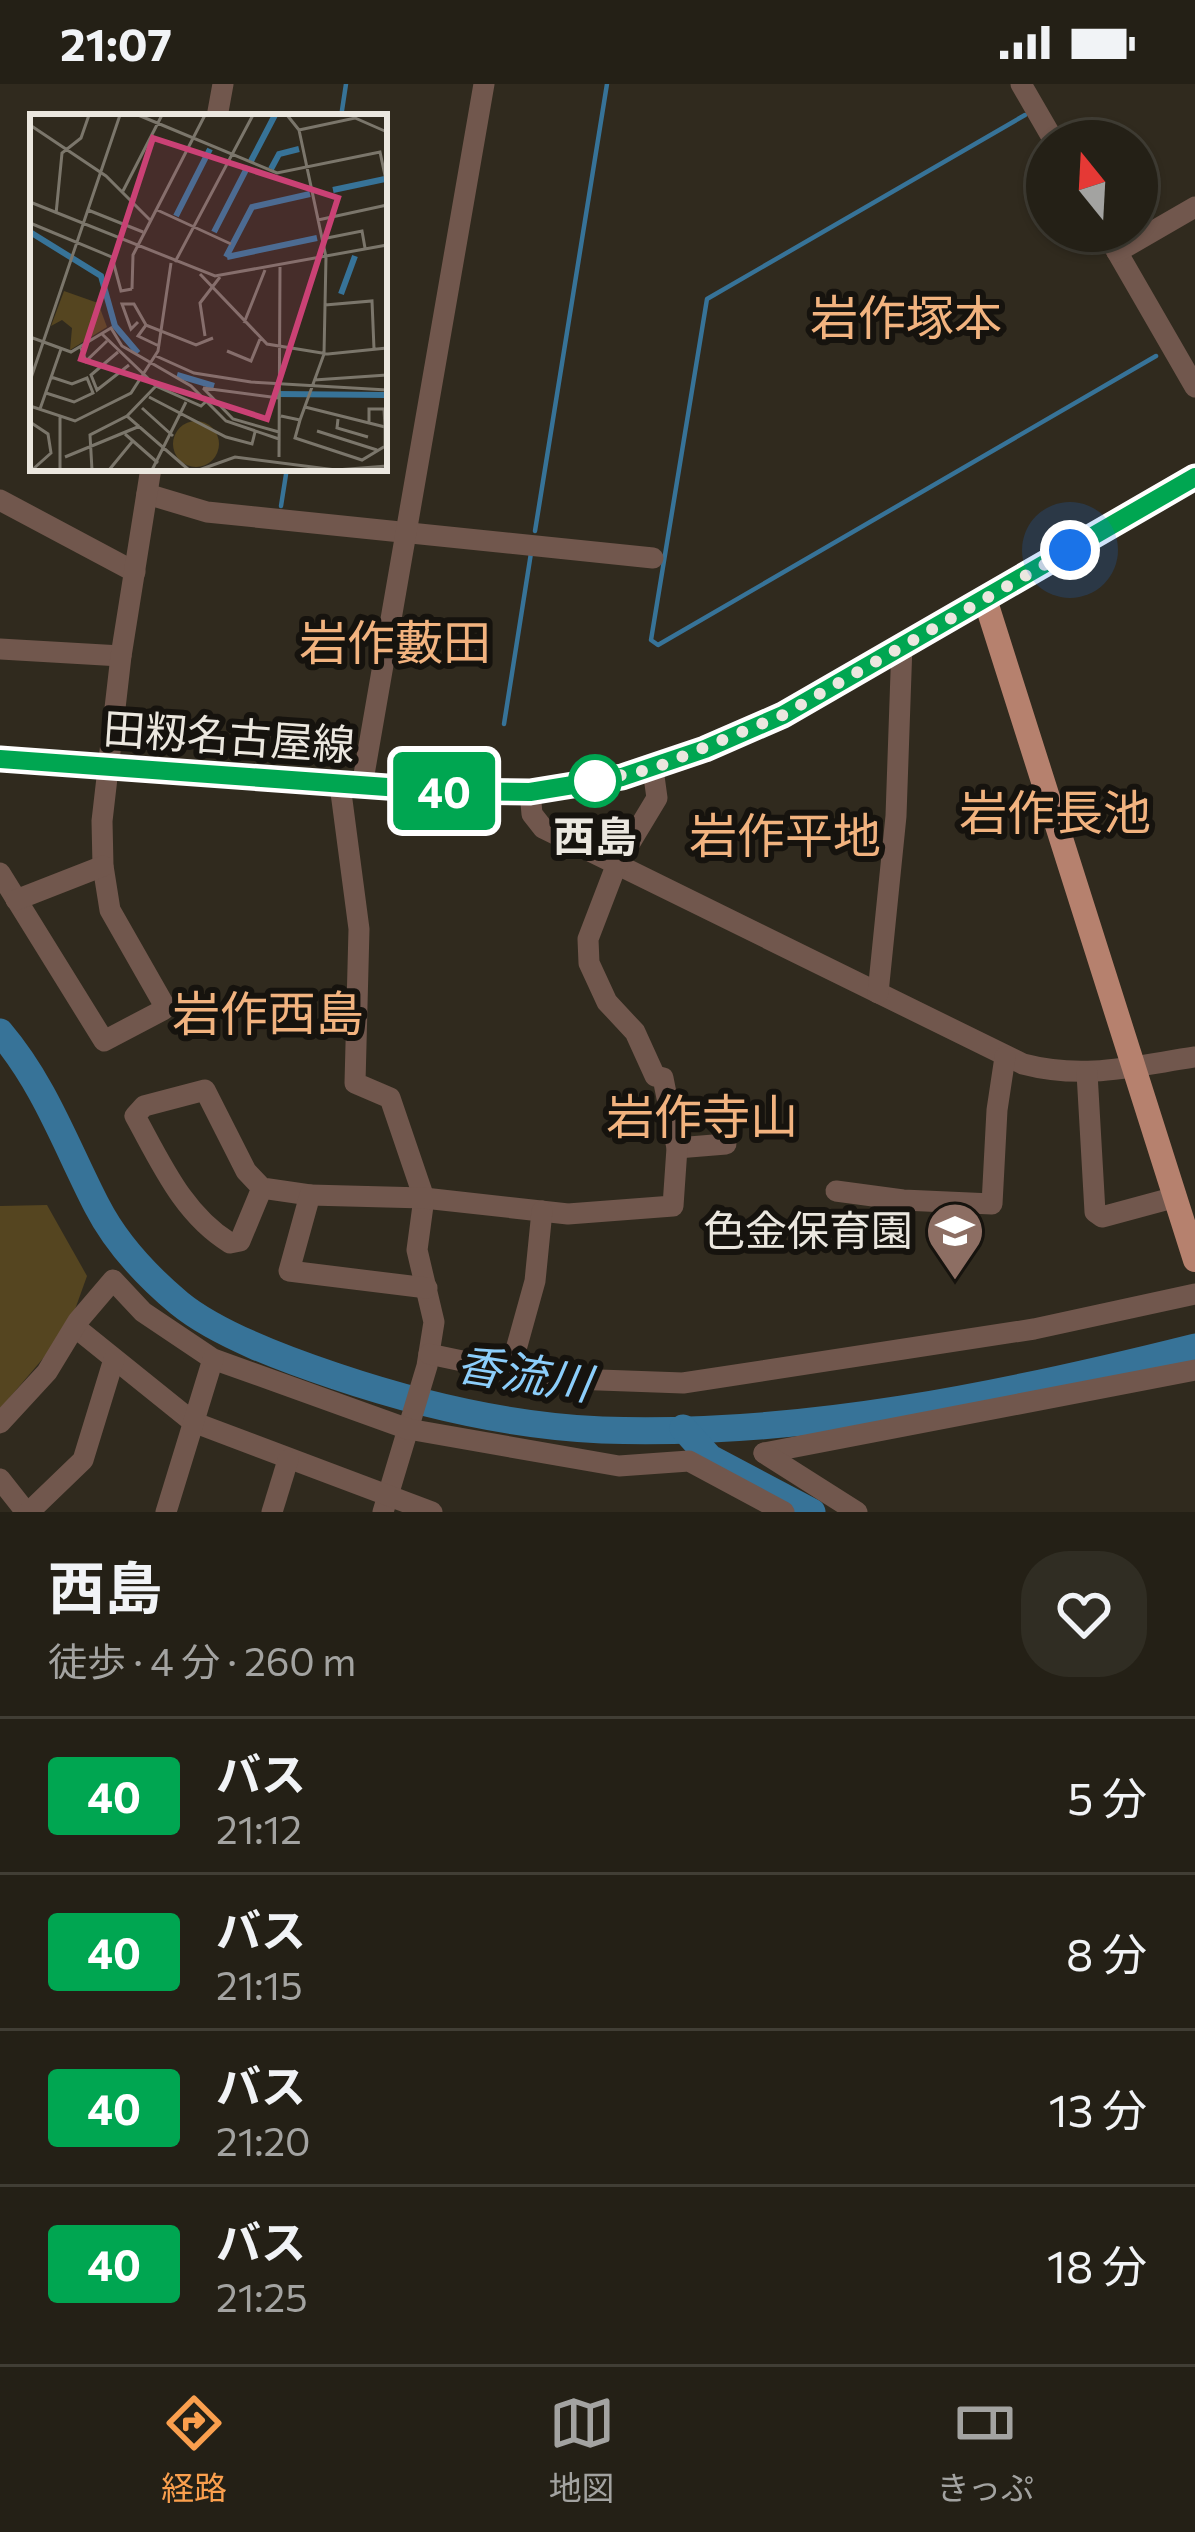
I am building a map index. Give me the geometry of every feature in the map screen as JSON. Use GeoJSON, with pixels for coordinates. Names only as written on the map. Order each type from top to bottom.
{"type":"FeatureCollection","features":[{"type":"Feature","properties":{"kind":"main road","name":"田籾名古屋線"},"geometry":{"type":"LineString","coordinates":[[0,759],[351,785],[530,792],[652,769],[783,715],[1195,476]]}},
{"type":"Feature","properties":{"kind":"main road"},"geometry":{"type":"LineString","coordinates":[[985,599],[1195,1261]]}},
{"type":"Feature","properties":{"kind":"street"},"geometry":{"type":"LineString","coordinates":[[218,114],[223,84]]}},
{"type":"Feature","properties":{"kind":"street"},"geometry":{"type":"LineString","coordinates":[[385,1505],[428,1360],[434,1322],[417,1250],[424,1198],[390,1098],[355,1083],[359,929],[351,785],[404,533],[484,84]]}},
{"type":"Feature","properties":{"kind":"street"},"geometry":{"type":"LineString","coordinates":[[1022,84],[1042,120]]}},
{"type":"Feature","properties":{"kind":"street"},"geometry":{"type":"LineString","coordinates":[[1158,228],[1195,207]]}},
{"type":"Feature","properties":{"kind":"street"},"geometry":{"type":"LineString","coordinates":[[1117,252],[1186,351],[1195,387]]}},
{"type":"Feature","properties":{"kind":"street"},"geometry":{"type":"LineString","coordinates":[[0,873],[100,1036],[110,1042],[164,1007],[110,910],[103,866],[102,807],[151,471]]}},
{"type":"Feature","properties":{"kind":"street"},"geometry":{"type":"LineString","coordinates":[[147,494],[206,512],[653,558]]}},
{"type":"Feature","properties":{"kind":"street"},"geometry":{"type":"LineString","coordinates":[[0,500],[135,572]]}},
{"type":"Feature","properties":{"kind":"street"},"geometry":{"type":"LineString","coordinates":[[878,993],[896,817],[902,644]]}},
{"type":"Feature","properties":{"kind":"street"},"geometry":{"type":"LineString","coordinates":[[0,649],[121,656]]}},
{"type":"Feature","properties":{"kind":"street"},"geometry":{"type":"LineString","coordinates":[[262,1188],[240,1241],[230,1243],[207,1229],[180,1196],[135,1116],[144,1106],[205,1090],[246,1171],[262,1188],[542,1211],[639,1212],[673,1206],[677,1148],[663,1078],[656,1076],[635,1032],[607,1002],[589,963],[588,939],[616,866],[657,798],[652,769]]}},
{"type":"Feature","properties":{"kind":"street"},"geometry":{"type":"LineString","coordinates":[[530,792],[532,814],[539,825],[1006,1057],[1057,1072],[1087,1073],[1195,1057]]}},
{"type":"Feature","properties":{"kind":"street"},"geometry":{"type":"LineString","coordinates":[[16,899],[103,866]]}},
{"type":"Feature","properties":{"kind":"street"},"geometry":{"type":"LineString","coordinates":[[836,1191],[992,1204],[997,1110],[1006,1057]]}},
{"type":"Feature","properties":{"kind":"street"},"geometry":{"type":"LineString","coordinates":[[1087,1073],[1095,1212],[1102,1217],[1176,1197]]}},
{"type":"Feature","properties":{"kind":"street"},"geometry":{"type":"LineString","coordinates":[[677,1148],[726,1144]]}},
{"type":"Feature","properties":{"kind":"street"},"geometry":{"type":"LineString","coordinates":[[310,1195],[289,1270],[427,1288]]}},
{"type":"Feature","properties":{"kind":"street"},"geometry":{"type":"LineString","coordinates":[[510,1371],[535,1281],[542,1211]]}},
{"type":"Feature","properties":{"kind":"street"},"geometry":{"type":"LineString","coordinates":[[0,1424],[47,1372],[112,1280],[143,1312],[213,1359],[409,1425],[619,1466],[689,1461],[784,1512]]}},
{"type":"Feature","properties":{"kind":"street"},"geometry":{"type":"LineString","coordinates":[[428,1360],[544,1378],[682,1383],[1034,1328],[1195,1294]]}},
{"type":"Feature","properties":{"kind":"street"},"geometry":{"type":"LineString","coordinates":[[75,1328],[193,1422],[385,1505],[432,1512]]}},
{"type":"Feature","properties":{"kind":"street"},"geometry":{"type":"LineString","coordinates":[[0,1479],[28,1512],[82,1460],[114,1359]]}},
{"type":"Feature","properties":{"kind":"street"},"geometry":{"type":"LineString","coordinates":[[166,1512],[213,1359]]}},
{"type":"Feature","properties":{"kind":"street"},"geometry":{"type":"LineString","coordinates":[[857,1512],[823,1502],[764,1453],[1195,1370]]}},
{"type":"Feature","properties":{"kind":"street"},"geometry":{"type":"LineString","coordinates":[[272,1512],[288,1460]]}},
{"type":"Feature","properties":{"kind":"shaded area"},"geometry":{"type":"Polygon","coordinates":[[[47,1205],[87,1276],[68,1329],[0,1409],[0,1206],[47,1205]]]}},
{"type":"Feature","properties":{"kind":"waterway"},"geometry":{"type":"LineString","coordinates":[[341,114],[346,84]]}},
{"type":"Feature","properties":{"kind":"waterway"},"geometry":{"type":"LineString","coordinates":[[535,531],[607,84]]}},
{"type":"Feature","properties":{"kind":"waterway"},"geometry":{"type":"LineString","coordinates":[[1025,115],[707,299],[651,640],[658,645],[1156,356]]}},
{"type":"Feature","properties":{"kind":"waterway"},"geometry":{"type":"LineString","coordinates":[[281,506],[287,471]]}},
{"type":"Feature","properties":{"kind":"waterway"},"geometry":{"type":"LineString","coordinates":[[504,724],[531,553]]}},
{"type":"Feature","properties":{"kind":"waterway","name":"香流川"},"geometry":{"type":"LineString","coordinates":[[0,1032],[42,1095],[113,1233],[167,1293],[213,1326],[254,1345],[400,1396],[500,1419],[568,1428],[752,1427],[975,1396],[1195,1347]]}},
{"type":"Feature","properties":{"kind":"waterway"},"geometry":{"type":"LineString","coordinates":[[683,1428],[710,1458],[812,1512]]}},
{"type":"Feature","properties":{"kind":"bus line","name":"40"},"geometry":{"type":"LineString","coordinates":[[0,759],[442,791],[530,792],[622,777],[705,749],[783,715],[1195,477]]}},
{"type":"Feature","properties":{"kind":"place","name":"西島"},"geometry":{"type":"Point","coordinates":[595,781]}},
{"type":"Feature","properties":{"kind":"place","name":"色金保育園"},"geometry":{"type":"Point","coordinates":[955,1282]}},
{"type":"Feature","properties":{"kind":"district","name":"岩作塚本"},"geometry":{"type":"Point","coordinates":[906,318]}},
{"type":"Feature","properties":{"kind":"district","name":"岩作藪田"},"geometry":{"type":"Point","coordinates":[395,643]}},
{"type":"Feature","properties":{"kind":"district","name":"岩作長池"},"geometry":{"type":"Point","coordinates":[1055,813]}},
{"type":"Feature","properties":{"kind":"district","name":"岩作平地"},"geometry":{"type":"Point","coordinates":[785,836]}},
{"type":"Feature","properties":{"kind":"district","name":"岩作西島"},"geometry":{"type":"Point","coordinates":[268,1014]}},
{"type":"Feature","properties":{"kind":"district","name":"岩作寺山"},"geometry":{"type":"Point","coordinates":[702,1117]}},
{"type":"Feature","properties":{"kind":"route"},"geometry":{"type":"LineString","coordinates":[[595,781],[576,784],[652,769],[783,715],[1070,550]]}}]}
